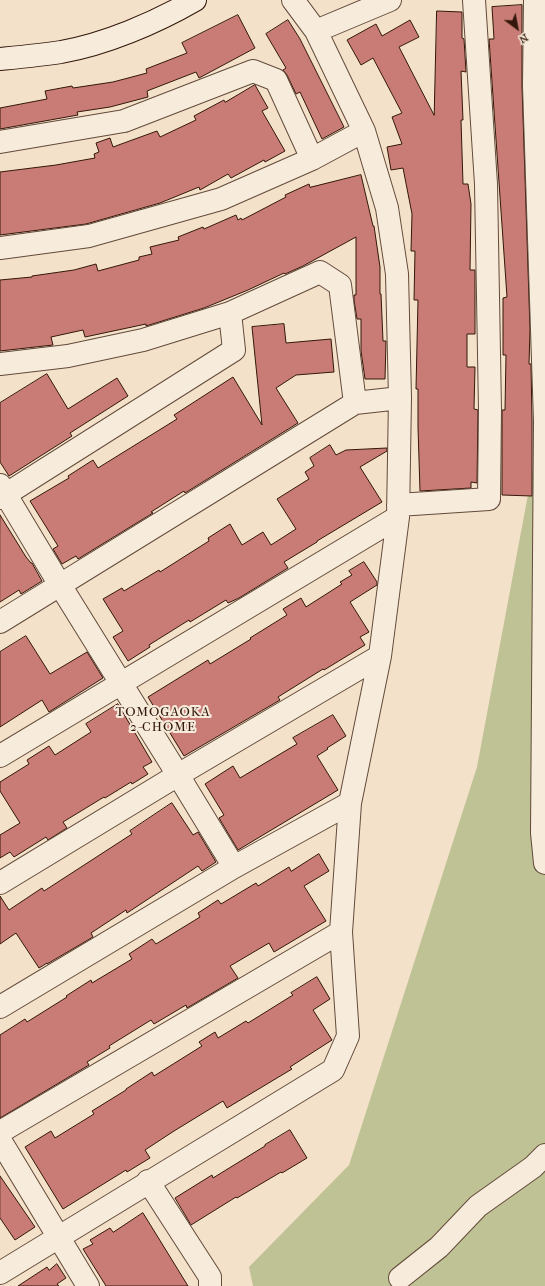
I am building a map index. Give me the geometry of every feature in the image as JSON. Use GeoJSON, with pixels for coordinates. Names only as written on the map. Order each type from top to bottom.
{"type":"FeatureCollection","features":[{"type":"Feature","properties":{"kind":"street"},"geometry":{"type":"LineString","coordinates":[[0,59],[62,52],[106,40],[144,25],[195,0]]}},
{"type":"Feature","properties":{"kind":"street"},"geometry":{"type":"LineString","coordinates":[[2,1266],[58,1238],[333,1070],[348,1036],[341,932],[350,803],[380,656],[398,511],[400,398],[397,274],[387,208],[364,131],[316,31],[293,0]]}},
{"type":"Feature","properties":{"kind":"street"},"geometry":{"type":"LineString","coordinates":[[316,31],[390,0]]}},
{"type":"Feature","properties":{"kind":"street"},"geometry":{"type":"LineString","coordinates":[[0,756],[121,683],[398,511],[489,499],[490,410],[486,184],[474,0]]}},
{"type":"Feature","properties":{"kind":"street"},"geometry":{"type":"LineString","coordinates":[[535,0],[534,86],[545,421],[542,833],[545,863]]}},
{"type":"Feature","properties":{"kind":"street"},"geometry":{"type":"LineString","coordinates":[[0,142],[124,121],[253,71],[276,80],[312,159]]}},
{"type":"Feature","properties":{"kind":"street"},"geometry":{"type":"LineString","coordinates":[[0,248],[89,236],[221,199],[312,159],[364,131]]}},
{"type":"Feature","properties":{"kind":"street"},"geometry":{"type":"LineString","coordinates":[[0,364],[68,356],[136,342],[230,313],[320,272],[340,285],[356,403]]}},
{"type":"Feature","properties":{"kind":"street"},"geometry":{"type":"LineString","coordinates":[[230,313],[234,350],[2,492],[234,867]]}},
{"type":"Feature","properties":{"kind":"street"},"geometry":{"type":"LineString","coordinates":[[0,622],[356,403],[400,398]]}},
{"type":"Feature","properties":{"kind":"street"},"geometry":{"type":"LineString","coordinates":[[0,883],[178,775],[380,656]]}},
{"type":"Feature","properties":{"kind":"street"},"geometry":{"type":"LineString","coordinates":[[0,1007],[234,867],[350,803]]}},
{"type":"Feature","properties":{"kind":"street"},"geometry":{"type":"LineString","coordinates":[[0,1132],[341,932]]}},
{"type":"Feature","properties":{"kind":"street"},"geometry":{"type":"LineString","coordinates":[[0,1140],[88,1286]]}},
{"type":"Feature","properties":{"kind":"street"},"geometry":{"type":"LineString","coordinates":[[400,1278],[439,1247],[478,1206],[533,1168],[545,1154]]}},
{"type":"Feature","properties":{"kind":"street"},"geometry":{"type":"LineString","coordinates":[[148,1182],[210,1277],[210,1286]]}},
{"type":"Feature","properties":{"kind":"green space"},"geometry":{"type":"Polygon","coordinates":[[[545,404],[545,1286],[253,1286],[249,1267],[349,1165],[477,767],[545,404]]]}},
{"type":"Feature","properties":{"kind":"building"},"geometry":{"type":"Polygon","coordinates":[[[522,5],[522,86],[530,330],[529,364],[531,364],[532,496],[502,495],[502,410],[505,410],[506,355],[503,355],[503,298],[507,297],[489,39],[494,39],[492,7],[522,5]]]}},
{"type":"Feature","properties":{"kind":"building"},"geometry":{"type":"Polygon","coordinates":[[[437,11],[462,12],[462,38],[464,39],[466,72],[461,71],[463,184],[468,184],[471,204],[470,270],[475,270],[475,334],[467,334],[467,367],[475,367],[474,409],[478,410],[477,483],[471,482],[471,488],[420,491],[418,389],[416,389],[418,300],[414,300],[415,251],[411,251],[412,214],[403,168],[391,170],[387,147],[402,144],[392,117],[402,113],[373,58],[361,65],[347,40],[376,24],[382,36],[410,20],[419,37],[399,47],[434,115],[437,11]]]}},
{"type":"Feature","properties":{"kind":"building"},"geometry":{"type":"Polygon","coordinates":[[[238,15],[255,48],[199,78],[196,72],[147,91],[148,97],[110,107],[77,112],[78,115],[0,129],[0,108],[47,99],[45,91],[72,86],[73,88],[113,82],[147,73],[146,69],[187,53],[182,43],[238,15]]]}},
{"type":"Feature","properties":{"kind":"building"},"geometry":{"type":"Polygon","coordinates":[[[288,20],[300,39],[344,127],[322,139],[300,92],[296,94],[283,70],[286,68],[266,34],[288,20]]]}},
{"type":"Feature","properties":{"kind":"building"},"geometry":{"type":"Polygon","coordinates":[[[255,85],[268,108],[262,111],[285,151],[265,162],[264,160],[231,178],[228,174],[200,190],[199,187],[160,203],[86,224],[0,235],[0,172],[56,165],[95,158],[94,154],[99,152],[96,143],[110,138],[113,147],[157,131],[160,137],[196,120],[194,116],[224,100],[225,102],[255,85]]]}},
{"type":"Feature","properties":{"kind":"building"},"geometry":{"type":"Polygon","coordinates":[[[361,175],[374,226],[380,267],[383,341],[386,341],[385,379],[365,379],[361,351],[361,319],[357,319],[354,300],[354,295],[356,295],[356,237],[303,266],[204,308],[146,326],[146,324],[85,337],[83,330],[51,337],[53,345],[0,351],[0,280],[32,277],[74,270],[96,264],[98,271],[139,260],[139,257],[152,254],[150,247],[179,240],[178,237],[203,227],[204,229],[236,215],[238,220],[241,218],[242,220],[286,197],[285,195],[309,184],[310,187],[361,175]]]}},
{"type":"Feature","properties":{"kind":"building"},"geometry":{"type":"Polygon","coordinates":[[[284,324],[286,343],[331,339],[334,372],[296,375],[276,388],[298,423],[185,493],[184,491],[151,512],[153,513],[78,559],[76,556],[62,564],[53,549],[58,546],[30,501],[69,478],[68,476],[93,460],[98,468],[177,419],[174,415],[233,377],[262,425],[252,327],[284,324]]]}},
{"type":"Feature","properties":{"kind":"building"},"geometry":{"type":"Polygon","coordinates":[[[47,374],[68,409],[117,378],[128,396],[70,433],[72,436],[9,476],[0,462],[0,403],[47,374]]]}},
{"type":"Feature","properties":{"kind":"building"},"geometry":{"type":"Polygon","coordinates":[[[330,445],[336,455],[346,450],[387,448],[387,451],[360,467],[382,502],[284,562],[288,568],[239,598],[228,603],[226,600],[190,622],[189,620],[149,645],[150,647],[128,661],[113,637],[123,631],[103,599],[122,588],[124,591],[159,570],[160,572],[209,541],[208,538],[230,524],[242,545],[263,532],[271,545],[296,529],[277,499],[309,479],[305,472],[314,466],[310,458],[330,445]]]}},
{"type":"Feature","properties":{"kind":"building"},"geometry":{"type":"Polygon","coordinates":[[[0,515],[26,557],[32,563],[42,581],[21,594],[19,590],[0,602],[0,515]]]}},
{"type":"Feature","properties":{"kind":"building"},"geometry":{"type":"Polygon","coordinates":[[[364,562],[377,582],[377,585],[350,602],[369,632],[360,637],[365,645],[278,697],[280,700],[184,756],[148,697],[208,660],[210,664],[251,639],[250,638],[287,615],[283,609],[301,598],[306,607],[342,584],[340,582],[352,575],[349,571],[364,562]]]}},
{"type":"Feature","properties":{"kind":"building"},"geometry":{"type":"Polygon","coordinates":[[[26,636],[50,674],[87,652],[103,678],[49,712],[42,700],[0,727],[0,652],[26,636]]]}},
{"type":"Feature","properties":{"kind":"building"},"geometry":{"type":"Polygon","coordinates":[[[118,704],[152,762],[143,767],[148,774],[132,784],[131,782],[105,798],[104,797],[63,822],[67,828],[48,840],[46,837],[14,857],[10,852],[0,858],[0,835],[20,823],[0,791],[0,782],[29,764],[27,760],[49,746],[55,755],[91,732],[86,724],[118,704]]]}},
{"type":"Feature","properties":{"kind":"building"},"geometry":{"type":"Polygon","coordinates":[[[333,715],[346,736],[317,756],[338,790],[238,850],[219,818],[224,815],[205,784],[233,766],[240,778],[297,744],[293,738],[333,715]]]}},
{"type":"Feature","properties":{"kind":"building"},"geometry":{"type":"Polygon","coordinates":[[[172,803],[193,835],[198,832],[216,862],[202,871],[198,866],[127,913],[126,910],[91,933],[93,937],[39,968],[16,933],[0,944],[0,896],[9,910],[42,888],[44,891],[132,834],[130,831],[172,803]]]}},
{"type":"Feature","properties":{"kind":"building"},"geometry":{"type":"Polygon","coordinates":[[[319,854],[329,871],[304,886],[326,921],[274,952],[269,943],[230,966],[238,978],[187,1008],[186,1005],[154,1024],[151,1020],[109,1046],[110,1048],[87,1062],[89,1065],[0,1118],[0,1035],[25,1019],[27,1022],[91,980],[92,983],[132,959],[129,954],[152,939],[156,944],[200,917],[198,913],[218,900],[221,904],[256,883],[258,886],[289,867],[291,871],[319,854]]]}},
{"type":"Feature","properties":{"kind":"building"},"geometry":{"type":"Polygon","coordinates":[[[317,977],[330,999],[313,1010],[332,1040],[290,1067],[292,1069],[227,1108],[223,1101],[174,1131],[145,1150],[150,1158],[127,1172],[126,1170],[63,1209],[25,1147],[51,1131],[55,1138],[94,1114],[92,1111],[152,1072],[154,1076],[202,1046],[199,1042],[215,1032],[218,1038],[246,1021],[248,1023],[293,995],[291,993],[317,977]]]}},
{"type":"Feature","properties":{"kind":"building"},"geometry":{"type":"Polygon","coordinates":[[[290,1130],[307,1158],[237,1198],[236,1197],[191,1225],[175,1198],[212,1175],[213,1178],[290,1130]]]}},
{"type":"Feature","properties":{"kind":"building"},"geometry":{"type":"Polygon","coordinates":[[[0,1176],[35,1227],[15,1240],[0,1218],[0,1176]]]}},
{"type":"Feature","properties":{"kind":"building"},"geometry":{"type":"Polygon","coordinates":[[[143,1213],[188,1286],[106,1286],[83,1249],[93,1244],[90,1240],[110,1228],[113,1232],[143,1213]]]}},
{"type":"Feature","properties":{"kind":"building"},"geometry":{"type":"Polygon","coordinates":[[[57,1264],[66,1278],[57,1284],[59,1286],[18,1286],[47,1267],[49,1270],[57,1264]]]}},
{"type":"Feature","properties":{"kind":"district","name":"TOMOGAOKA 2-CHOME"},"geometry":{"type":"Point","coordinates":[163,720]}}]}
